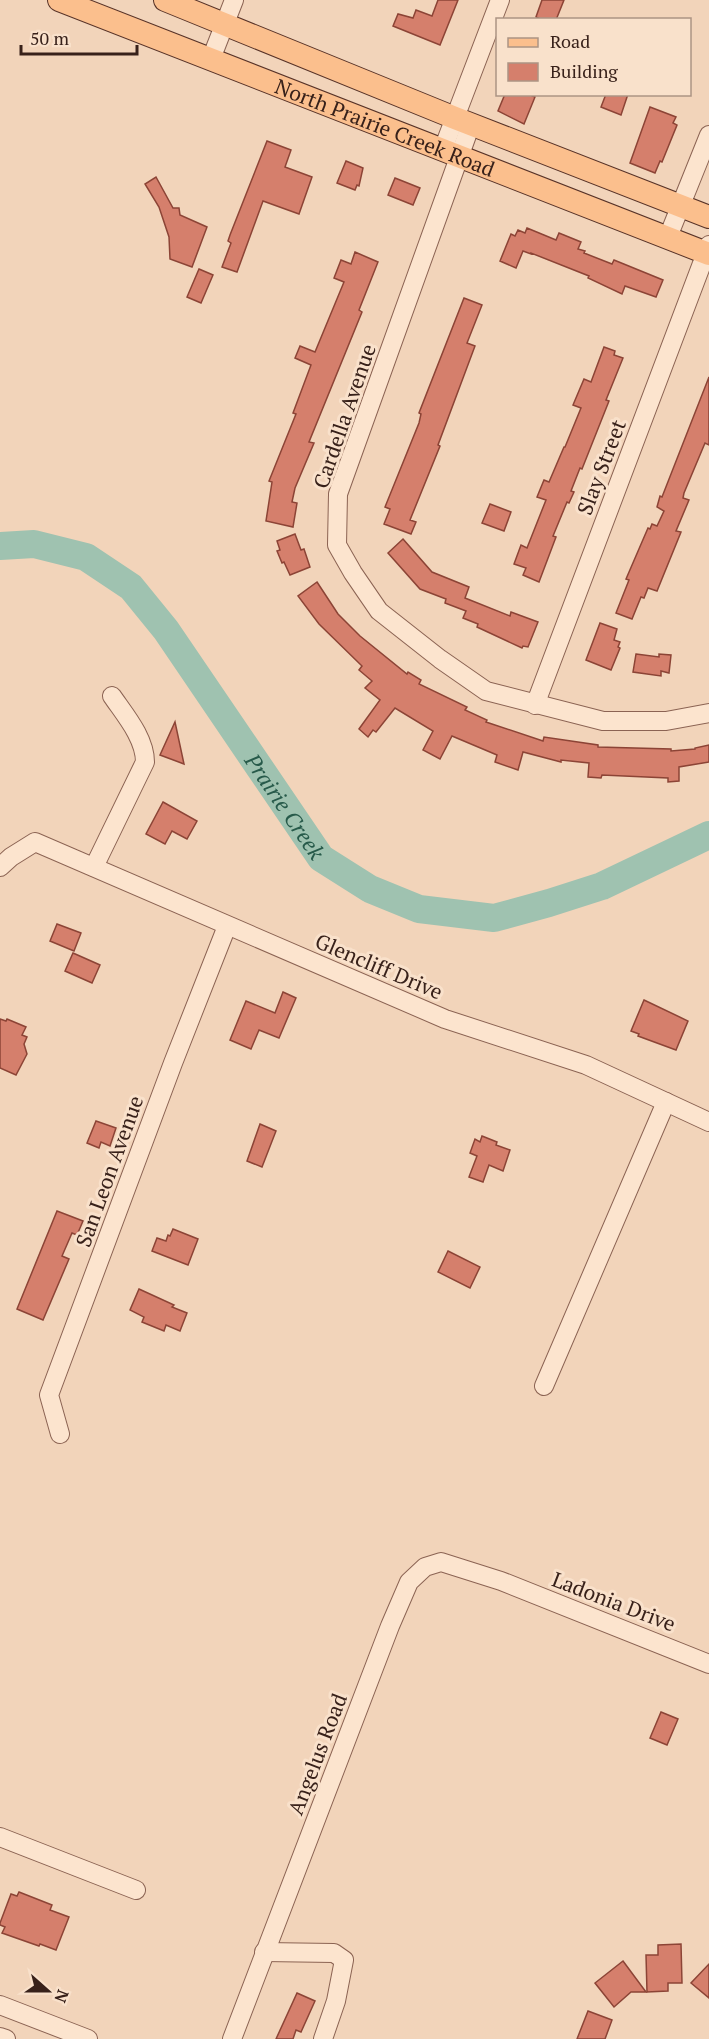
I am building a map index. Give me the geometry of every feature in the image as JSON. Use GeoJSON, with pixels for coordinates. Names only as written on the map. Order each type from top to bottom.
{"type":"FeatureCollection","features":[{"type":"Feature","properties":{"kind":"main road","name":"North Prairie Creek Road"},"geometry":{"type":"LineString","coordinates":[[59,0],[668,237],[708,250]]}},
{"type":"Feature","properties":{"kind":"main road","name":"North Prairie Creek Road"},"geometry":{"type":"LineString","coordinates":[[165,0],[463,121],[709,217]]}},
{"type":"Feature","properties":{"kind":"street"},"geometry":{"type":"LineString","coordinates":[[211,59],[234,0]]}},
{"type":"Feature","properties":{"kind":"street","name":"Cardella Avenue"},"geometry":{"type":"LineString","coordinates":[[500,0],[463,121],[338,494],[337,545],[379,611],[440,659],[486,691],[603,721],[666,721],[709,713]]}},
{"type":"Feature","properties":{"kind":"street"},"geometry":{"type":"LineString","coordinates":[[668,237],[709,135]]}},
{"type":"Feature","properties":{"kind":"street","name":"Slay Street"},"geometry":{"type":"LineString","coordinates":[[535,705],[708,250]]}},
{"type":"Feature","properties":{"kind":"street"},"geometry":{"type":"LineString","coordinates":[[93,867],[145,762],[145,755],[136,734],[112,696]]}},
{"type":"Feature","properties":{"kind":"street","name":"Glencliff Drive"},"geometry":{"type":"LineString","coordinates":[[0,867],[11,856],[35,842],[445,1019],[586,1065],[709,1122]]}},
{"type":"Feature","properties":{"kind":"street","name":"San Leon Avenue"},"geometry":{"type":"LineString","coordinates":[[60,1434],[49,1395],[173,1063],[227,926]]}},
{"type":"Feature","properties":{"kind":"street"},"geometry":{"type":"LineString","coordinates":[[544,1386],[666,1102]]}},
{"type":"Feature","properties":{"kind":"street","name":"Angelus Road"},"geometry":{"type":"LineString","coordinates":[[232,2039],[390,1626],[410,1582],[425,1567],[441,1562],[501,1581]]}},
{"type":"Feature","properties":{"kind":"street","name":"Ladonia Drive"},"geometry":{"type":"LineString","coordinates":[[501,1581],[709,1664]]}},
{"type":"Feature","properties":{"kind":"street"},"geometry":{"type":"LineString","coordinates":[[0,1837],[136,1890]]}},
{"type":"Feature","properties":{"kind":"street"},"geometry":{"type":"LineString","coordinates":[[264,1952],[334,1953],[344,1960],[336,2001],[323,2039]]}},
{"type":"Feature","properties":{"kind":"street"},"geometry":{"type":"LineString","coordinates":[[0,2005],[56,2033],[88,2039]]}},
{"type":"Feature","properties":{"kind":"street"},"geometry":{"type":"LineString","coordinates":[[0,2037],[6,2039]]}},
{"type":"Feature","properties":{"kind":"building"},"geometry":{"type":"Polygon","coordinates":[[[438,0],[458,0],[440,45],[393,26],[398,14],[413,18],[416,10],[432,16],[438,0]]]}},
{"type":"Feature","properties":{"kind":"building"},"geometry":{"type":"Polygon","coordinates":[[[542,0],[564,0],[557,18],[536,17],[542,0]]]}},
{"type":"Feature","properties":{"kind":"building"},"geometry":{"type":"Polygon","coordinates":[[[504,96],[535,97],[524,124],[498,111],[504,96]]]}},
{"type":"Feature","properties":{"kind":"building"},"geometry":{"type":"Polygon","coordinates":[[[605,96],[627,96],[621,115],[601,107],[605,96]]]}},
{"type":"Feature","properties":{"kind":"building"},"geometry":{"type":"Polygon","coordinates":[[[650,107],[676,117],[673,123],[677,125],[655,173],[630,163],[650,107]]]}},
{"type":"Feature","properties":{"kind":"building"},"geometry":{"type":"Polygon","coordinates":[[[267,141],[291,150],[285,167],[312,177],[299,214],[263,201],[237,272],[222,267],[231,243],[228,241],[230,235],[267,141]]]}},
{"type":"Feature","properties":{"kind":"building"},"geometry":{"type":"Polygon","coordinates":[[[346,161],[363,168],[359,186],[357,185],[355,190],[337,183],[346,161]]]}},
{"type":"Feature","properties":{"kind":"building"},"geometry":{"type":"Polygon","coordinates":[[[156,177],[173,208],[179,208],[180,215],[207,227],[192,267],[170,259],[169,237],[159,207],[145,184],[156,177]]]}},
{"type":"Feature","properties":{"kind":"building"},"geometry":{"type":"Polygon","coordinates":[[[395,178],[420,188],[413,205],[388,195],[395,178]]]}},
{"type":"Feature","properties":{"kind":"building"},"geometry":{"type":"Polygon","coordinates":[[[527,228],[556,240],[559,233],[581,242],[578,249],[585,251],[584,253],[612,264],[614,260],[663,280],[656,297],[625,286],[622,294],[588,278],[589,276],[523,251],[516,268],[500,261],[511,234],[515,236],[518,230],[525,233],[527,228]]]}},
{"type":"Feature","properties":{"kind":"building"},"geometry":{"type":"Polygon","coordinates":[[[355,252],[378,262],[359,310],[362,312],[309,442],[314,443],[295,488],[292,502],[297,503],[293,527],[266,521],[272,482],[269,481],[296,414],[293,413],[311,365],[295,358],[300,346],[315,352],[344,282],[334,278],[341,260],[351,264],[355,252]]]}},
{"type":"Feature","properties":{"kind":"building"},"geometry":{"type":"Polygon","coordinates":[[[199,269],[213,275],[201,303],[187,297],[199,269]]]}},
{"type":"Feature","properties":{"kind":"building"},"geometry":{"type":"Polygon","coordinates":[[[464,298],[482,305],[467,343],[475,346],[438,445],[440,446],[410,520],[416,522],[411,534],[384,524],[390,509],[385,507],[419,423],[421,414],[419,413],[464,298]]]}},
{"type":"Feature","properties":{"kind":"building"},"geometry":{"type":"Polygon","coordinates":[[[604,347],[615,351],[614,355],[623,358],[606,400],[609,401],[571,491],[574,492],[569,503],[567,502],[553,536],[556,537],[539,582],[523,575],[526,568],[514,564],[521,545],[527,548],[546,500],[537,497],[544,480],[549,482],[581,408],[573,405],[584,379],[591,382],[604,347]]]}},
{"type":"Feature","properties":{"kind":"building"},"geometry":{"type":"Polygon","coordinates":[[[709,377],[709,445],[705,443],[684,493],[683,498],[689,500],[676,531],[681,532],[657,591],[648,588],[644,598],[641,597],[632,619],[616,613],[629,580],[626,579],[648,528],[650,529],[652,524],[657,526],[664,511],[657,507],[660,496],[662,497],[709,377]]]}},
{"type":"Feature","properties":{"kind":"building"},"geometry":{"type":"Polygon","coordinates":[[[490,504],[511,512],[504,531],[482,523],[490,504]]]}},
{"type":"Feature","properties":{"kind":"building"},"geometry":{"type":"Polygon","coordinates":[[[295,534],[301,550],[304,549],[310,567],[290,575],[277,551],[280,550],[277,541],[295,534]]]}},
{"type":"Feature","properties":{"kind":"building"},"geometry":{"type":"Polygon","coordinates":[[[403,539],[432,572],[469,587],[465,598],[510,616],[511,612],[538,622],[528,647],[523,646],[522,648],[477,627],[478,624],[463,618],[466,611],[445,603],[446,599],[420,589],[388,553],[403,539]]]}},
{"type":"Feature","properties":{"kind":"building"},"geometry":{"type":"Polygon","coordinates":[[[317,582],[338,614],[360,636],[407,674],[408,672],[421,680],[419,684],[467,707],[465,710],[487,720],[486,722],[543,741],[544,737],[598,745],[598,747],[671,749],[671,751],[709,745],[709,762],[679,767],[679,781],[668,782],[668,778],[602,775],[601,778],[588,777],[589,763],[561,760],[561,762],[523,752],[518,770],[495,762],[497,755],[452,736],[440,759],[423,750],[433,731],[395,708],[376,732],[373,730],[368,737],[359,729],[380,700],[365,688],[372,681],[359,670],[362,666],[319,624],[298,596],[317,582]]]}},
{"type":"Feature","properties":{"kind":"building"},"geometry":{"type":"Polygon","coordinates":[[[600,623],[617,629],[614,640],[620,642],[618,647],[620,648],[611,670],[586,660],[600,623]]]}},
{"type":"Feature","properties":{"kind":"building"},"geometry":{"type":"Polygon","coordinates":[[[636,654],[659,657],[659,654],[671,655],[669,673],[661,671],[661,676],[633,672],[636,654]]]}},
{"type":"Feature","properties":{"kind":"building"},"geometry":{"type":"Polygon","coordinates":[[[175,722],[184,764],[160,755],[175,722]]]}},
{"type":"Feature","properties":{"kind":"building"},"geometry":{"type":"Polygon","coordinates":[[[163,802],[197,821],[187,839],[172,831],[165,844],[146,834],[163,802]]]}},
{"type":"Feature","properties":{"kind":"building"},"geometry":{"type":"Polygon","coordinates":[[[57,924],[81,933],[74,951],[50,941],[57,924]]]}},
{"type":"Feature","properties":{"kind":"building"},"geometry":{"type":"Polygon","coordinates":[[[73,953],[100,965],[92,983],[65,971],[73,953]]]}},
{"type":"Feature","properties":{"kind":"building"},"geometry":{"type":"Polygon","coordinates":[[[283,992],[296,998],[279,1038],[259,1030],[251,1049],[230,1040],[246,1001],[275,1013],[283,992]]]}},
{"type":"Feature","properties":{"kind":"building"},"geometry":{"type":"Polygon","coordinates":[[[644,1000],[688,1021],[676,1050],[638,1036],[639,1034],[631,1031],[644,1000]]]}},
{"type":"Feature","properties":{"kind":"building"},"geometry":{"type":"Polygon","coordinates":[[[0,1019],[6,1021],[7,1019],[26,1027],[22,1035],[27,1037],[24,1044],[27,1054],[16,1075],[0,1068],[0,1019]]]}},
{"type":"Feature","properties":{"kind":"building"},"geometry":{"type":"Polygon","coordinates":[[[96,1121],[116,1128],[110,1146],[101,1142],[99,1148],[87,1143],[96,1121]]]}},
{"type":"Feature","properties":{"kind":"building"},"geometry":{"type":"Polygon","coordinates":[[[260,1124],[276,1131],[262,1167],[247,1161],[260,1124]]]}},
{"type":"Feature","properties":{"kind":"building"},"geometry":{"type":"Polygon","coordinates":[[[482,1136],[510,1150],[503,1171],[489,1165],[483,1182],[469,1177],[477,1156],[470,1153],[475,1139],[480,1142],[482,1136]]]}},
{"type":"Feature","properties":{"kind":"building"},"geometry":{"type":"Polygon","coordinates":[[[57,1211],[83,1221],[77,1235],[72,1233],[62,1256],[69,1259],[43,1320],[17,1309],[57,1211]]]}},
{"type":"Feature","properties":{"kind":"building"},"geometry":{"type":"Polygon","coordinates":[[[173,1229],[198,1239],[188,1265],[152,1251],[157,1238],[166,1241],[173,1229]]]}},
{"type":"Feature","properties":{"kind":"building"},"geometry":{"type":"Polygon","coordinates":[[[448,1251],[480,1267],[470,1288],[438,1272],[448,1251]]]}},
{"type":"Feature","properties":{"kind":"building"},"geometry":{"type":"Polygon","coordinates":[[[139,1289],[187,1313],[180,1331],[166,1325],[164,1331],[142,1322],[144,1317],[130,1310],[139,1289]]]}},
{"type":"Feature","properties":{"kind":"building"},"geometry":{"type":"Polygon","coordinates":[[[661,1712],[678,1719],[667,1745],[650,1738],[661,1712]]]}},
{"type":"Feature","properties":{"kind":"building"},"geometry":{"type":"Polygon","coordinates":[[[19,1892],[52,1905],[50,1910],[69,1917],[56,1950],[2,1933],[5,1927],[0,1923],[11,1894],[17,1896],[19,1892]]]}},
{"type":"Feature","properties":{"kind":"building"},"geometry":{"type":"Polygon","coordinates":[[[681,1944],[682,1983],[668,1983],[668,1991],[647,1992],[646,1955],[658,1955],[658,1945],[681,1944]]]}},
{"type":"Feature","properties":{"kind":"building"},"geometry":{"type":"Polygon","coordinates":[[[623,1961],[646,1992],[631,1992],[614,2007],[595,1983],[623,1961]]]}},
{"type":"Feature","properties":{"kind":"building"},"geometry":{"type":"Polygon","coordinates":[[[709,1964],[709,1998],[691,1983],[709,1964]]]}},
{"type":"Feature","properties":{"kind":"building"},"geometry":{"type":"Polygon","coordinates":[[[297,1993],[315,2001],[301,2032],[296,2030],[293,2039],[276,2039],[297,1993]]]}},
{"type":"Feature","properties":{"kind":"building"},"geometry":{"type":"Polygon","coordinates":[[[588,2011],[612,2020],[605,2039],[577,2039],[588,2011]]]}},
{"type":"Feature","properties":{"kind":"waterway","name":"Prairie Creek"},"geometry":{"type":"LineString","coordinates":[[0,546],[34,544],[86,557],[131,587],[166,630],[321,858],[370,889],[419,909],[494,918],[602,886],[709,835]]}}]}
